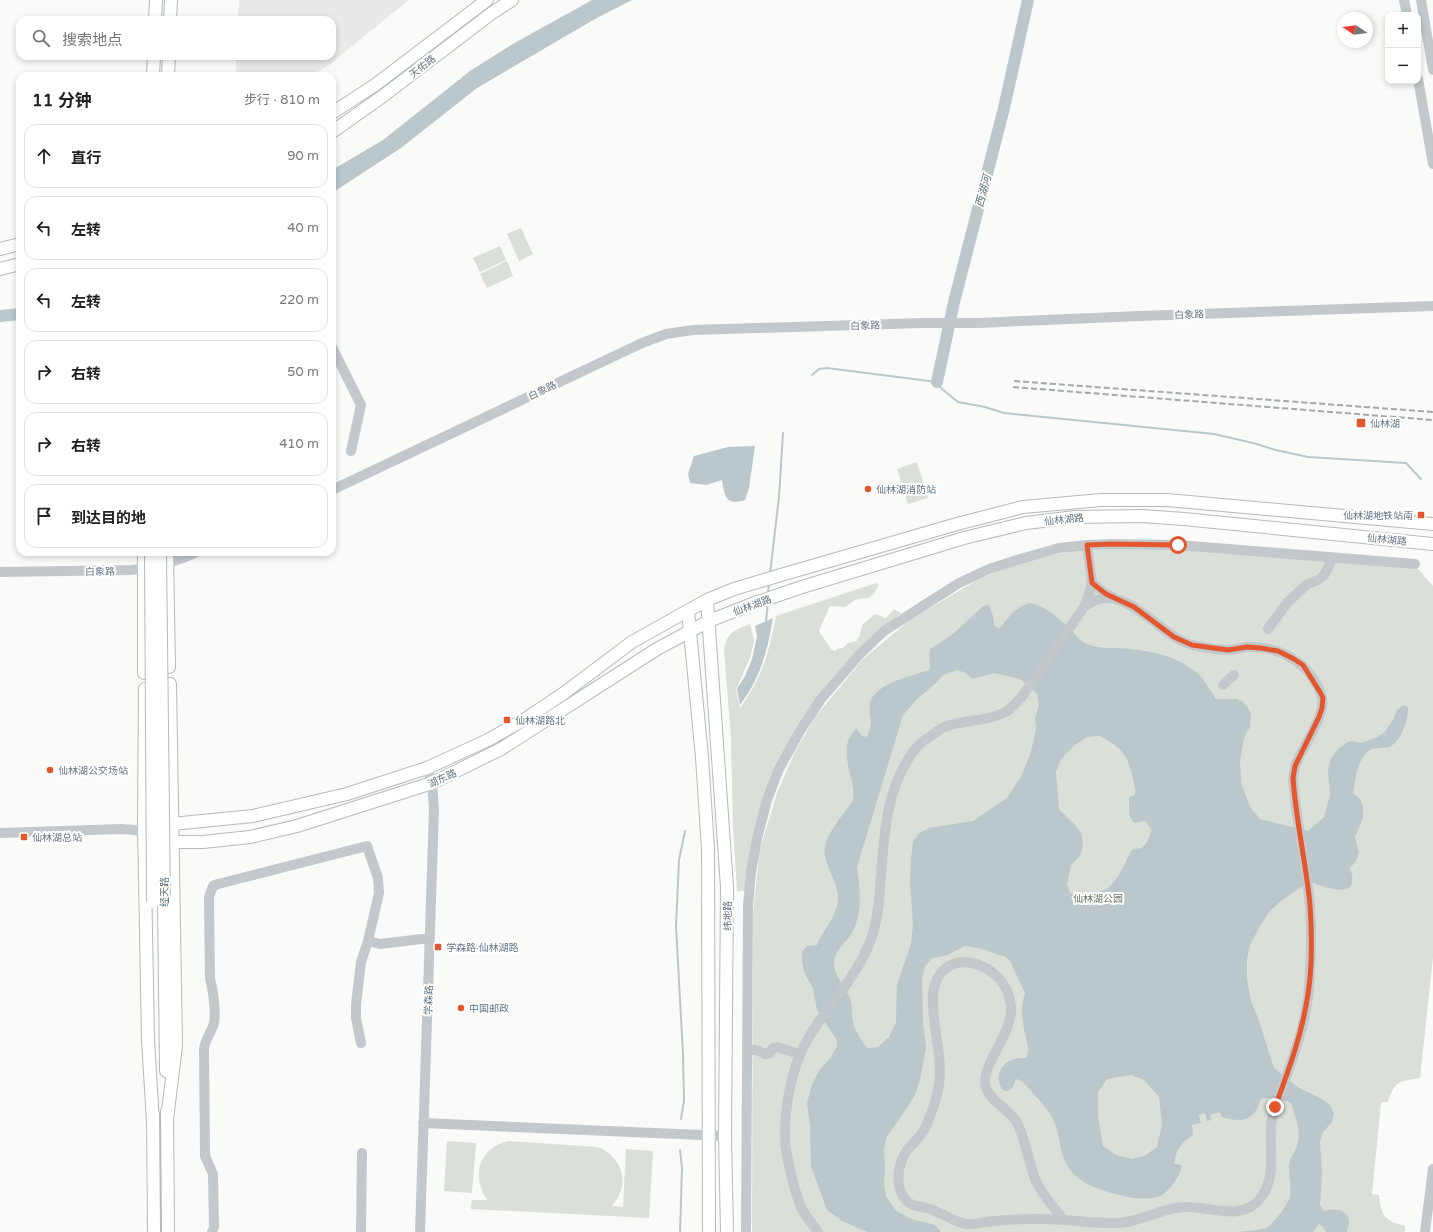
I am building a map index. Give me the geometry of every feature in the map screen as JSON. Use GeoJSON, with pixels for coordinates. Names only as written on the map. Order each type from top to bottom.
{"type":"FeatureCollection","features":[{"type":"Feature","properties":{"kind":"main road"},"geometry":{"type":"LineString","coordinates":[[155,16],[156,0]]}},
{"type":"Feature","properties":{"kind":"main road"},"geometry":{"type":"LineString","coordinates":[[170,16],[171,0]]}},
{"type":"Feature","properties":{"kind":"main road","name":"天佑路"},"geometry":{"type":"LineString","coordinates":[[336,110],[375,85],[487,0]]}},
{"type":"Feature","properties":{"kind":"main road","name":"天佑路"},"geometry":{"type":"LineString","coordinates":[[336,129],[512,0]]}},
{"type":"Feature","properties":{"kind":"main road"},"geometry":{"type":"LineString","coordinates":[[153,72],[154,60]]}},
{"type":"Feature","properties":{"kind":"main road"},"geometry":{"type":"LineString","coordinates":[[168,72],[169,60]]}},
{"type":"Feature","properties":{"kind":"main road"},"geometry":{"type":"LineString","coordinates":[[0,249],[16,245]]}},
{"type":"Feature","properties":{"kind":"main road"},"geometry":{"type":"LineString","coordinates":[[0,269],[16,265]]}},
{"type":"Feature","properties":{"kind":"main road"},"geometry":{"type":"LineString","coordinates":[[1100,516],[1101,500]]}},
{"type":"Feature","properties":{"kind":"main road","name":"仙林湖路"},"geometry":{"type":"LineString","coordinates":[[707,600],[756,582],[957,524],[1023,507],[1101,500],[1167,500],[1433,524]]}},
{"type":"Feature","properties":{"kind":"main road","name":"仙林湖路"},"geometry":{"type":"LineString","coordinates":[[709,621],[752,604],[964,538],[1026,523],[1075,517],[1142,516],[1184,519],[1433,544]]}},
{"type":"Feature","properties":{"kind":"main road"},"geometry":{"type":"LineString","coordinates":[[144,556],[144,673],[169,667],[167,558]]}},
{"type":"Feature","properties":{"kind":"main road","name":"经天路"},"geometry":{"type":"LineString","coordinates":[[151,556],[159,902],[167,1119],[168,1232]]}},
{"type":"Feature","properties":{"kind":"main road","name":"经天路"},"geometry":{"type":"LineString","coordinates":[[154,1232],[153,1122],[159,902],[160,556]]}},
{"type":"Feature","properties":{"kind":"main road","name":"湖东路"},"geometry":{"type":"LineString","coordinates":[[144,828],[260,814],[347,794],[427,768],[488,740],[527,718],[564,693],[632,642],[707,600]]}},
{"type":"Feature","properties":{"kind":"main road","name":"纬地路"},"geometry":{"type":"LineString","coordinates":[[707,600],[727,887],[725,1136],[727,1232]]}},
{"type":"Feature","properties":{"kind":"main road","name":"纬地路"},"geometry":{"type":"LineString","coordinates":[[688,611],[702,757],[708,849],[709,1232]]}},
{"type":"Feature","properties":{"kind":"main road","name":"湖东路"},"geometry":{"type":"LineString","coordinates":[[144,828],[172,842],[203,842],[250,837],[297,826],[432,783],[501,749],[657,649],[709,621]]}},
{"type":"Feature","properties":{"kind":"main road"},"geometry":{"type":"LineString","coordinates":[[157,670],[158,686]]}},
{"type":"Feature","properties":{"kind":"main road"},"geometry":{"type":"LineString","coordinates":[[153,1122],[148,1040],[144,828],[145,689],[170,684],[176,1046],[167,1119]]}},
{"type":"Feature","properties":{"kind":"street"},"geometry":{"type":"LineString","coordinates":[[1404,0],[1406,12]]}},
{"type":"Feature","properties":{"kind":"street"},"geometry":{"type":"LineString","coordinates":[[1421,0],[1433,70]]}},
{"type":"Feature","properties":{"kind":"street"},"geometry":{"type":"LineString","coordinates":[[1419,84],[1433,164]]}},
{"type":"Feature","properties":{"kind":"street","name":"白象路"},"geometry":{"type":"LineString","coordinates":[[336,488],[642,342],[666,334],[693,330],[923,323],[978,323],[1132,316],[1433,306]]}},
{"type":"Feature","properties":{"kind":"street"},"geometry":{"type":"LineString","coordinates":[[336,355],[361,405],[350,450]]}},
{"type":"Feature","properties":{"kind":"street"},"geometry":{"type":"LineString","coordinates":[[746,1232],[748,906],[751,872],[757,839],[767,800],[779,769],[821,699],[860,654],[884,631],[959,583],[989,569],[1059,548],[1119,544],[1178,545],[1416,564]]}},
{"type":"Feature","properties":{"kind":"street"},"geometry":{"type":"LineString","coordinates":[[1084,607],[1092,583],[1087,545]]}},
{"type":"Feature","properties":{"kind":"street","name":"白象路"},"geometry":{"type":"LineString","coordinates":[[0,572],[144,569],[167,558],[177,556]]}},
{"type":"Feature","properties":{"kind":"street"},"geometry":{"type":"LineString","coordinates":[[1268,629],[1287,603],[1306,585],[1318,580],[1324,575],[1332,557]]}},
{"type":"Feature","properties":{"kind":"street"},"geometry":{"type":"LineString","coordinates":[[1063,1219],[1038,1185],[1031,1169],[1021,1133],[1014,1118],[991,1096],[985,1086],[985,1080],[990,1063],[1010,1021],[1012,1012],[1011,1002],[1002,981],[994,973],[978,964],[962,962],[947,968],[935,984],[933,1006],[940,1057],[939,1084],[932,1110],[924,1130],[905,1152],[899,1169],[898,1178],[902,1194],[906,1201],[911,1204],[928,1208],[970,1228],[1008,1220],[1063,1219],[1087,1223],[1108,1224],[1143,1218],[1174,1208],[1187,1207],[1231,1211],[1254,1205],[1266,1188],[1271,1175],[1272,1165],[1270,1130],[1275,1107],[1297,1043],[1308,999],[1311,942],[1308,890],[1293,778],[1295,766],[1319,717],[1323,698],[1315,682],[1303,665],[1278,651],[1247,647],[1228,650],[1192,645],[1174,637],[1134,607],[1106,594],[1092,583]]}},
{"type":"Feature","properties":{"kind":"street"},"geometry":{"type":"LineString","coordinates":[[818,1232],[803,1210],[796,1192],[785,1137],[787,1111],[792,1081],[799,1054],[818,1022],[857,971],[874,932],[878,912],[883,839],[888,810],[894,791],[907,762],[917,747],[944,727],[1006,712],[1021,698],[1084,607],[1097,598],[1115,598]]}},
{"type":"Feature","properties":{"kind":"street"},"geometry":{"type":"LineString","coordinates":[[1223,685],[1234,675]]}},
{"type":"Feature","properties":{"kind":"street","name":"学森路"},"geometry":{"type":"LineString","coordinates":[[420,1232],[434,809],[432,783],[427,768]]}},
{"type":"Feature","properties":{"kind":"street"},"geometry":{"type":"LineString","coordinates":[[0,826],[144,828]]}},
{"type":"Feature","properties":{"kind":"street"},"geometry":{"type":"LineString","coordinates":[[0,833],[121,829],[136,830],[144,828]]}},
{"type":"Feature","properties":{"kind":"street"},"geometry":{"type":"LineString","coordinates":[[212,1232],[214,1227],[213,1174],[205,1156],[204,1046],[214,1025],[213,989],[210,979],[209,897],[213,886],[367,846],[378,878],[379,892],[368,941],[361,962],[356,1004],[356,1018],[361,1042]]}},
{"type":"Feature","properties":{"kind":"street"},"geometry":{"type":"LineString","coordinates":[[368,941],[380,944],[430,938]]}},
{"type":"Feature","properties":{"kind":"street"},"geometry":{"type":"LineString","coordinates":[[747,1048],[765,1054],[770,1053],[773,1048],[776,1047],[799,1054]]}},
{"type":"Feature","properties":{"kind":"street"},"geometry":{"type":"LineString","coordinates":[[424,1123],[725,1136]]}},
{"type":"Feature","properties":{"kind":"street"},"geometry":{"type":"LineString","coordinates":[[361,1232],[362,1153]]}},
{"type":"Feature","properties":{"kind":"street"},"geometry":{"type":"LineString","coordinates":[[1425,1232],[1433,1169]]}},
{"type":"Feature","properties":{"kind":"shaded area"},"geometry":{"type":"Polygon","coordinates":[[[239,0],[409,0],[336,59],[336,16],[238,16],[239,0]]]}},
{"type":"Feature","properties":{"kind":"shaded area"},"geometry":{"type":"Polygon","coordinates":[[[592,0],[632,0],[595,19],[477,88],[401,148],[336,190],[336,168],[383,140],[470,71],[511,45],[592,0]]]}},
{"type":"Feature","properties":{"kind":"shaded area"},"geometry":{"type":"Polygon","coordinates":[[[236,60],[335,60],[325,68],[316,72],[236,72],[236,60]]]}},
{"type":"Feature","properties":{"kind":"shaded area"},"geometry":{"type":"Polygon","coordinates":[[[755,446],[749,488],[745,500],[738,502],[730,501],[725,495],[722,480],[706,485],[690,483],[688,474],[694,456],[728,447],[755,446]]]}},
{"type":"Feature","properties":{"kind":"shaded area"},"geometry":{"type":"Polygon","coordinates":[[[1030,603],[1048,610],[1081,641],[1089,645],[1149,652],[1169,657],[1187,666],[1199,675],[1216,699],[1237,699],[1243,702],[1251,714],[1250,727],[1244,738],[1240,761],[1241,783],[1250,807],[1260,819],[1308,831],[1324,817],[1330,795],[1328,769],[1331,758],[1339,748],[1350,741],[1362,743],[1377,737],[1385,732],[1393,720],[1397,710],[1403,705],[1408,707],[1406,722],[1395,743],[1391,746],[1370,750],[1366,753],[1358,769],[1353,793],[1360,799],[1363,807],[1363,818],[1355,837],[1359,853],[1356,861],[1350,868],[1352,879],[1351,885],[1347,889],[1340,890],[1309,882],[1281,901],[1269,912],[1259,928],[1250,945],[1247,960],[1247,979],[1251,1001],[1274,1068],[1299,1088],[1322,1099],[1330,1105],[1334,1114],[1332,1122],[1323,1132],[1320,1142],[1322,1174],[1320,1205],[1324,1211],[1336,1209],[1346,1214],[1349,1222],[1347,1232],[1326,1232],[1319,1224],[1313,1232],[1235,1232],[1266,1228],[1280,1214],[1289,1200],[1291,1188],[1289,1165],[1297,1146],[1299,1135],[1291,1103],[1280,1099],[1261,1099],[1255,1112],[1251,1116],[1242,1120],[1222,1117],[1220,1112],[1210,1115],[1211,1120],[1207,1121],[1205,1113],[1199,1115],[1201,1123],[1192,1125],[1193,1135],[1182,1144],[1176,1154],[1174,1164],[1182,1165],[1179,1175],[1169,1189],[1157,1197],[1141,1199],[1120,1195],[1096,1188],[1079,1179],[1066,1164],[1054,1121],[1050,1113],[1021,1081],[1016,1079],[1013,1087],[1007,1091],[1000,1085],[1000,1071],[1005,1064],[1013,1059],[1026,1058],[1028,1053],[1022,1014],[1025,993],[1010,961],[1006,957],[979,948],[964,946],[948,955],[933,958],[925,966],[922,979],[923,1023],[926,1047],[921,1076],[915,1095],[887,1136],[884,1149],[884,1182],[886,1196],[896,1211],[914,1220],[935,1225],[941,1232],[867,1232],[842,1221],[827,1210],[811,1166],[810,1126],[807,1104],[811,1087],[819,1071],[831,1057],[837,1046],[836,1039],[817,1010],[813,988],[804,972],[802,952],[807,946],[817,945],[838,904],[836,885],[826,859],[825,846],[831,832],[853,799],[853,786],[847,760],[848,741],[856,728],[862,736],[865,737],[868,735],[871,724],[870,703],[873,696],[879,690],[895,681],[929,670],[930,649],[953,634],[983,606],[989,605],[993,616],[994,625],[998,628],[1001,627],[1014,612],[1025,604],[1030,603]],[[958,670],[943,675],[916,700],[903,715],[857,867],[860,892],[858,917],[850,937],[836,953],[834,961],[835,971],[850,997],[855,1028],[868,1048],[878,1047],[889,1037],[896,1022],[897,985],[911,944],[913,924],[910,882],[913,842],[918,834],[929,828],[973,821],[1007,798],[1022,775],[1031,752],[1036,729],[1035,718],[1039,704],[1037,694],[1020,679],[994,673],[973,679],[958,670]],[[1099,736],[1087,737],[1075,745],[1061,759],[1056,772],[1059,809],[1081,833],[1083,845],[1080,856],[1071,865],[1067,884],[1070,893],[1075,894],[1091,894],[1100,892],[1107,888],[1117,878],[1133,849],[1142,848],[1147,842],[1152,830],[1146,821],[1134,823],[1129,815],[1129,797],[1135,795],[1135,790],[1126,757],[1113,744],[1099,736]],[[1131,1075],[1107,1079],[1098,1092],[1098,1116],[1103,1146],[1116,1155],[1133,1159],[1146,1155],[1157,1147],[1162,1124],[1159,1097],[1144,1080],[1131,1075]]]}},
{"type":"Feature","properties":{"kind":"shaded area"},"geometry":{"type":"Polygon","coordinates":[[[773,618],[762,664],[753,684],[740,705],[737,689],[745,676],[752,659],[757,636],[755,626],[773,618]]]}},
{"type":"Feature","properties":{"kind":"green space"},"geometry":{"type":"Polygon","coordinates":[[[521,228],[533,254],[519,261],[507,234],[521,228]]]}},
{"type":"Feature","properties":{"kind":"green space"},"geometry":{"type":"Polygon","coordinates":[[[500,246],[506,260],[480,272],[473,258],[500,246]]]}},
{"type":"Feature","properties":{"kind":"green space"},"geometry":{"type":"Polygon","coordinates":[[[507,261],[513,276],[487,288],[480,274],[507,261]]]}},
{"type":"Feature","properties":{"kind":"green space"},"geometry":{"type":"Polygon","coordinates":[[[917,462],[928,498],[908,504],[897,469],[917,462]]]}},
{"type":"Feature","properties":{"kind":"green space","name":"仙林湖公园"},"geometry":{"type":"Polygon","coordinates":[[[1120,547],[1189,550],[1416,567],[1433,586],[1433,957],[1420,1078],[1398,1083],[1395,1086],[1388,1102],[1381,1102],[1372,1194],[1379,1195],[1381,1208],[1385,1216],[1393,1222],[1405,1226],[1405,1232],[752,1232],[753,912],[760,849],[778,790],[796,750],[816,716],[863,659],[910,620],[977,580],[1013,565],[1082,549],[1120,547]]]}},
{"type":"Feature","properties":{"kind":"green space"},"geometry":{"type":"Polygon","coordinates":[[[876,583],[879,585],[874,594],[868,598],[856,600],[846,607],[830,606],[819,631],[831,649],[835,651],[843,648],[848,643],[856,641],[860,635],[863,624],[875,614],[886,618],[894,609],[901,613],[855,653],[819,695],[779,763],[745,891],[737,891],[733,828],[731,738],[724,649],[728,638],[732,632],[750,624],[754,640],[750,658],[736,690],[740,708],[754,686],[764,665],[776,616],[876,583]]]}},
{"type":"Feature","properties":{"kind":"green space"},"geometry":{"type":"Polygon","coordinates":[[[447,1141],[476,1143],[472,1193],[444,1191],[447,1141]]]}},
{"type":"Feature","properties":{"kind":"green space"},"geometry":{"type":"Polygon","coordinates":[[[508,1141],[598,1147],[604,1150],[610,1154],[619,1166],[622,1179],[620,1193],[612,1206],[623,1207],[626,1149],[653,1151],[649,1218],[471,1209],[472,1200],[487,1200],[479,1182],[479,1173],[484,1156],[498,1145],[508,1141]]]}},
{"type":"Feature","properties":{"kind":"waterway","name":"西湖河"},"geometry":{"type":"LineString","coordinates":[[937,382],[954,302],[1004,108],[1028,0]]}},
{"type":"Feature","properties":{"kind":"waterway"},"geometry":{"type":"LineString","coordinates":[[0,316],[16,314]]}},
{"type":"Feature","properties":{"kind":"waterway"},"geometry":{"type":"LineString","coordinates":[[812,375],[819,369],[827,368],[937,382],[942,389],[958,402],[985,407],[1004,413],[1214,434],[1308,457],[1406,463],[1421,479]]}},
{"type":"Feature","properties":{"kind":"waterway"},"geometry":{"type":"LineString","coordinates":[[770,574],[779,497],[783,433]]}},
{"type":"Feature","properties":{"kind":"waterway"},"geometry":{"type":"LineString","coordinates":[[768,594],[769,582]]}},
{"type":"Feature","properties":{"kind":"waterway"},"geometry":{"type":"LineString","coordinates":[[766,622],[768,602]]}},
{"type":"Feature","properties":{"kind":"waterway"},"geometry":{"type":"LineString","coordinates":[[681,1119],[684,1101],[683,1054],[676,926],[679,860],[685,831]]}},
{"type":"Feature","properties":{"kind":"waterway"},"geometry":{"type":"LineString","coordinates":[[680,1150],[682,1168],[680,1232]]}},
{"type":"Feature","properties":{"kind":"railway"},"geometry":{"type":"LineString","coordinates":[[1014,381],[1433,412]]}},
{"type":"Feature","properties":{"kind":"railway"},"geometry":{"type":"LineString","coordinates":[[1013,387],[1433,420]]}},
{"type":"Feature","properties":{"kind":"place","name":"仙林湖"},"geometry":{"type":"Point","coordinates":[1361,423]}},
{"type":"Feature","properties":{"kind":"place","name":"仙林湖消防站"},"geometry":{"type":"Point","coordinates":[868,489]}},
{"type":"Feature","properties":{"kind":"place","name":"仙林湖地铁站南"},"geometry":{"type":"Point","coordinates":[1421,515]}},
{"type":"Feature","properties":{"kind":"place","name":"仙林湖路北"},"geometry":{"type":"Point","coordinates":[507,720]}},
{"type":"Feature","properties":{"kind":"place","name":"仙林湖公交场站"},"geometry":{"type":"Point","coordinates":[50,770]}},
{"type":"Feature","properties":{"kind":"place","name":"仙林湖总站"},"geometry":{"type":"Point","coordinates":[24,837]}},
{"type":"Feature","properties":{"kind":"place","name":"学森路·仙林湖路"},"geometry":{"type":"Point","coordinates":[438,947]}},
{"type":"Feature","properties":{"kind":"place","name":"中国邮政"},"geometry":{"type":"Point","coordinates":[461,1008]}},
{"type":"Feature","properties":{"kind":"route"},"geometry":{"type":"LineString","coordinates":[[1178,545],[1087,545],[1092,583],[1106,594],[1134,607],[1174,637],[1192,645],[1228,650],[1247,647],[1278,651],[1303,665],[1315,682],[1323,698],[1319,717],[1295,766],[1293,778],[1310,906],[1310,972],[1308,999],[1297,1043],[1275,1107]]}}]}
